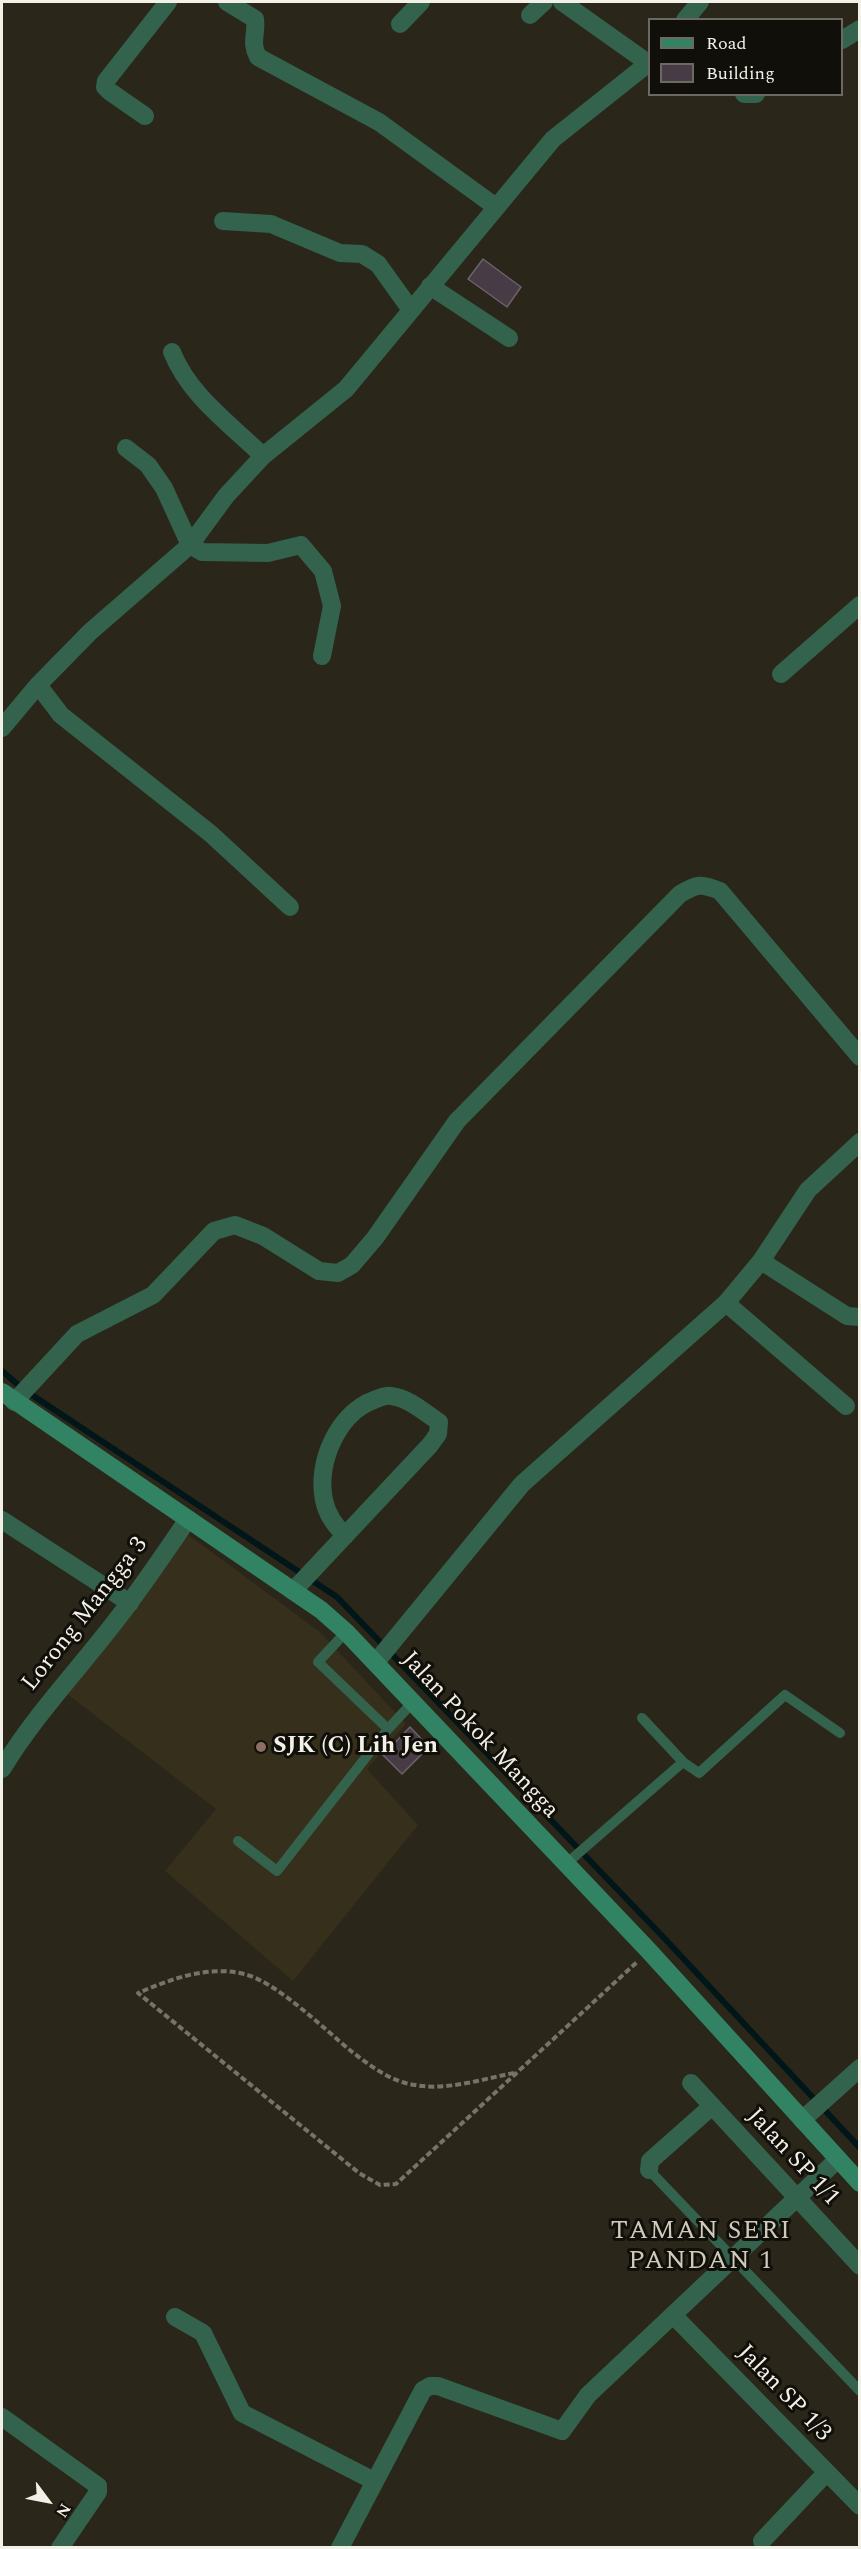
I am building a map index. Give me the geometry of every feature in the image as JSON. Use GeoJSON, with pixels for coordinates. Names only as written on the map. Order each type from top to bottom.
{"type":"FeatureCollection","features":[{"type":"Feature","properties":{"kind":"main road","name":"Jalan Pokok Mangga"},"geometry":{"type":"LineString","coordinates":[[12,1396],[188,1519],[302,1581],[321,1610],[378,1658],[413,1701],[806,2116],[837,2160],[860,2183]]}},
{"type":"Feature","properties":{"kind":"street"},"geometry":{"type":"LineString","coordinates":[[145,116],[109,91],[105,87],[106,81],[168,2]]}},
{"type":"Feature","properties":{"kind":"street"},"geometry":{"type":"LineString","coordinates":[[227,2],[255,19],[256,28],[252,46],[258,57],[379,122],[496,207]]}},
{"type":"Feature","properties":{"kind":"street"},"geometry":{"type":"LineString","coordinates":[[400,24],[421,2]]}},
{"type":"Feature","properties":{"kind":"street"},"geometry":{"type":"LineString","coordinates":[[530,15],[544,2]]}},
{"type":"Feature","properties":{"kind":"street"},"geometry":{"type":"LineString","coordinates":[[562,2],[648,61]]}},
{"type":"Feature","properties":{"kind":"street"},"geometry":{"type":"LineString","coordinates":[[687,18],[700,2]]}},
{"type":"Feature","properties":{"kind":"street"},"geometry":{"type":"LineString","coordinates":[[843,39],[860,29]]}},
{"type":"Feature","properties":{"kind":"street"},"geometry":{"type":"LineString","coordinates":[[2,728],[38,685],[90,632],[190,544],[226,496],[263,456],[346,388],[553,139],[648,63]]}},
{"type":"Feature","properties":{"kind":"street"},"geometry":{"type":"LineString","coordinates":[[223,221],[272,224],[340,253],[362,254],[378,264],[411,310]]}},
{"type":"Feature","properties":{"kind":"street"},"geometry":{"type":"LineString","coordinates":[[430,286],[509,338]]}},
{"type":"Feature","properties":{"kind":"street"},"geometry":{"type":"LineString","coordinates":[[172,352],[179,370],[198,394],[263,456]]}},
{"type":"Feature","properties":{"kind":"street"},"geometry":{"type":"LineString","coordinates":[[126,448],[148,465],[164,488],[190,544],[202,552],[268,553],[301,545],[323,571],[332,606],[322,656]]}},
{"type":"Feature","properties":{"kind":"street"},"geometry":{"type":"LineString","coordinates":[[781,674],[860,605]]}},
{"type":"Feature","properties":{"kind":"street"},"geometry":{"type":"LineString","coordinates":[[38,685],[62,715],[211,834],[290,907]]}},
{"type":"Feature","properties":{"kind":"street"},"geometry":{"type":"LineString","coordinates":[[12,1396],[39,1377],[77,1334],[153,1294],[214,1231],[235,1225],[263,1236],[319,1271],[338,1272],[352,1265],[375,1238],[457,1121],[680,894],[695,885],[720,891],[860,1057]]}},
{"type":"Feature","properties":{"kind":"street"},"geometry":{"type":"LineString","coordinates":[[378,1658],[522,1484],[726,1303],[761,1260],[808,1190],[860,1142]]}},
{"type":"Feature","properties":{"kind":"street"},"geometry":{"type":"LineString","coordinates":[[761,1260],[848,1316],[860,1317]]}},
{"type":"Feature","properties":{"kind":"street"},"geometry":{"type":"LineString","coordinates":[[726,1303],[846,1406]]}},
{"type":"Feature","properties":{"kind":"street"},"geometry":{"type":"LineString","coordinates":[[302,1581],[345,1536],[430,1445],[438,1434],[440,1422],[405,1399],[389,1395],[367,1403],[342,1423],[330,1451],[324,1474],[324,1499],[331,1520],[345,1536]]}},
{"type":"Feature","properties":{"kind":"street","name":"Lorong Mangga 3"},"geometry":{"type":"LineString","coordinates":[[2,1769],[20,1740],[59,1688],[130,1603],[188,1519]]}},
{"type":"Feature","properties":{"kind":"street"},"geometry":{"type":"LineString","coordinates":[[2,1520],[130,1603]]}},
{"type":"Feature","properties":{"kind":"street"},"geometry":{"type":"LineString","coordinates":[[806,2116],[860,2068]]}},
{"type":"Feature","properties":{"kind":"street","name":"Jalan SP 1/1"},"geometry":{"type":"LineString","coordinates":[[691,2083],[860,2266]]}},
{"type":"Feature","properties":{"kind":"street"},"geometry":{"type":"LineString","coordinates":[[649,2170],[650,2161],[711,2106]]}},
{"type":"Feature","properties":{"kind":"street"},"geometry":{"type":"LineString","coordinates":[[340,2547],[423,2390],[430,2386],[438,2386],[562,2431],[588,2395],[837,2160]]}},
{"type":"Feature","properties":{"kind":"street","name":"Jalan SP 1/3"},"geometry":{"type":"LineString","coordinates":[[674,2315],[860,2506]]}},
{"type":"Feature","properties":{"kind":"street"},"geometry":{"type":"LineString","coordinates":[[176,2317],[203,2333],[242,2413],[374,2481]]}},
{"type":"Feature","properties":{"kind":"street"},"geometry":{"type":"LineString","coordinates":[[2,2417],[98,2486],[98,2492],[60,2547]]}},
{"type":"Feature","properties":{"kind":"street"},"geometry":{"type":"LineString","coordinates":[[762,2541],[826,2473]]}},
{"type":"Feature","properties":{"kind":"lane"},"geometry":{"type":"LineString","coordinates":[[346,1632],[318,1662],[388,1729]]}},
{"type":"Feature","properties":{"kind":"lane"},"geometry":{"type":"LineString","coordinates":[[642,1719],[683,1762],[699,1773],[785,1695],[840,1733]]}},
{"type":"Feature","properties":{"kind":"lane"},"geometry":{"type":"LineString","coordinates":[[238,1841],[277,1871],[388,1729],[413,1701]]}},
{"type":"Feature","properties":{"kind":"lane"},"geometry":{"type":"LineString","coordinates":[[566,1864],[683,1762]]}},
{"type":"Feature","properties":{"kind":"lane"},"geometry":{"type":"LineString","coordinates":[[649,2170],[860,2391]]}},
{"type":"Feature","properties":{"kind":"path"},"geometry":{"type":"LineString","coordinates":[[514,2073],[447,2085],[414,2085],[390,2077],[363,2060],[270,1986],[245,1974],[194,1974],[138,1994],[359,2173],[380,2185],[396,2184],[649,1951]]}},
{"type":"Feature","properties":{"kind":"shaded area","name":"SJK (C) Lih Jen"},"geometry":{"type":"Polygon","coordinates":[[[186,1533],[320,1632],[406,1724],[367,1769],[418,1825],[293,1981],[165,1871],[216,1809],[62,1690],[186,1533]]]}},
{"type":"Feature","properties":{"kind":"building"},"geometry":{"type":"Polygon","coordinates":[[[483,259],[521,287],[507,307],[468,279],[483,259]]]}},
{"type":"Feature","properties":{"kind":"building"},"geometry":{"type":"Polygon","coordinates":[[[410,1727],[429,1747],[402,1774],[383,1755],[410,1727]]]}},
{"type":"Feature","properties":{"kind":"waterway"},"geometry":{"type":"LineString","coordinates":[[2,1371],[23,1389],[337,1597],[666,1940],[860,2148]]}},
{"type":"Feature","properties":{"kind":"place","name":"SJK (C) Lih Jen"},"geometry":{"type":"Point","coordinates":[261,1747]}},
{"type":"Feature","properties":{"kind":"district","name":"TAMAN SERI PANDAN 1"},"geometry":{"type":"Point","coordinates":[701,2248]}}]}
